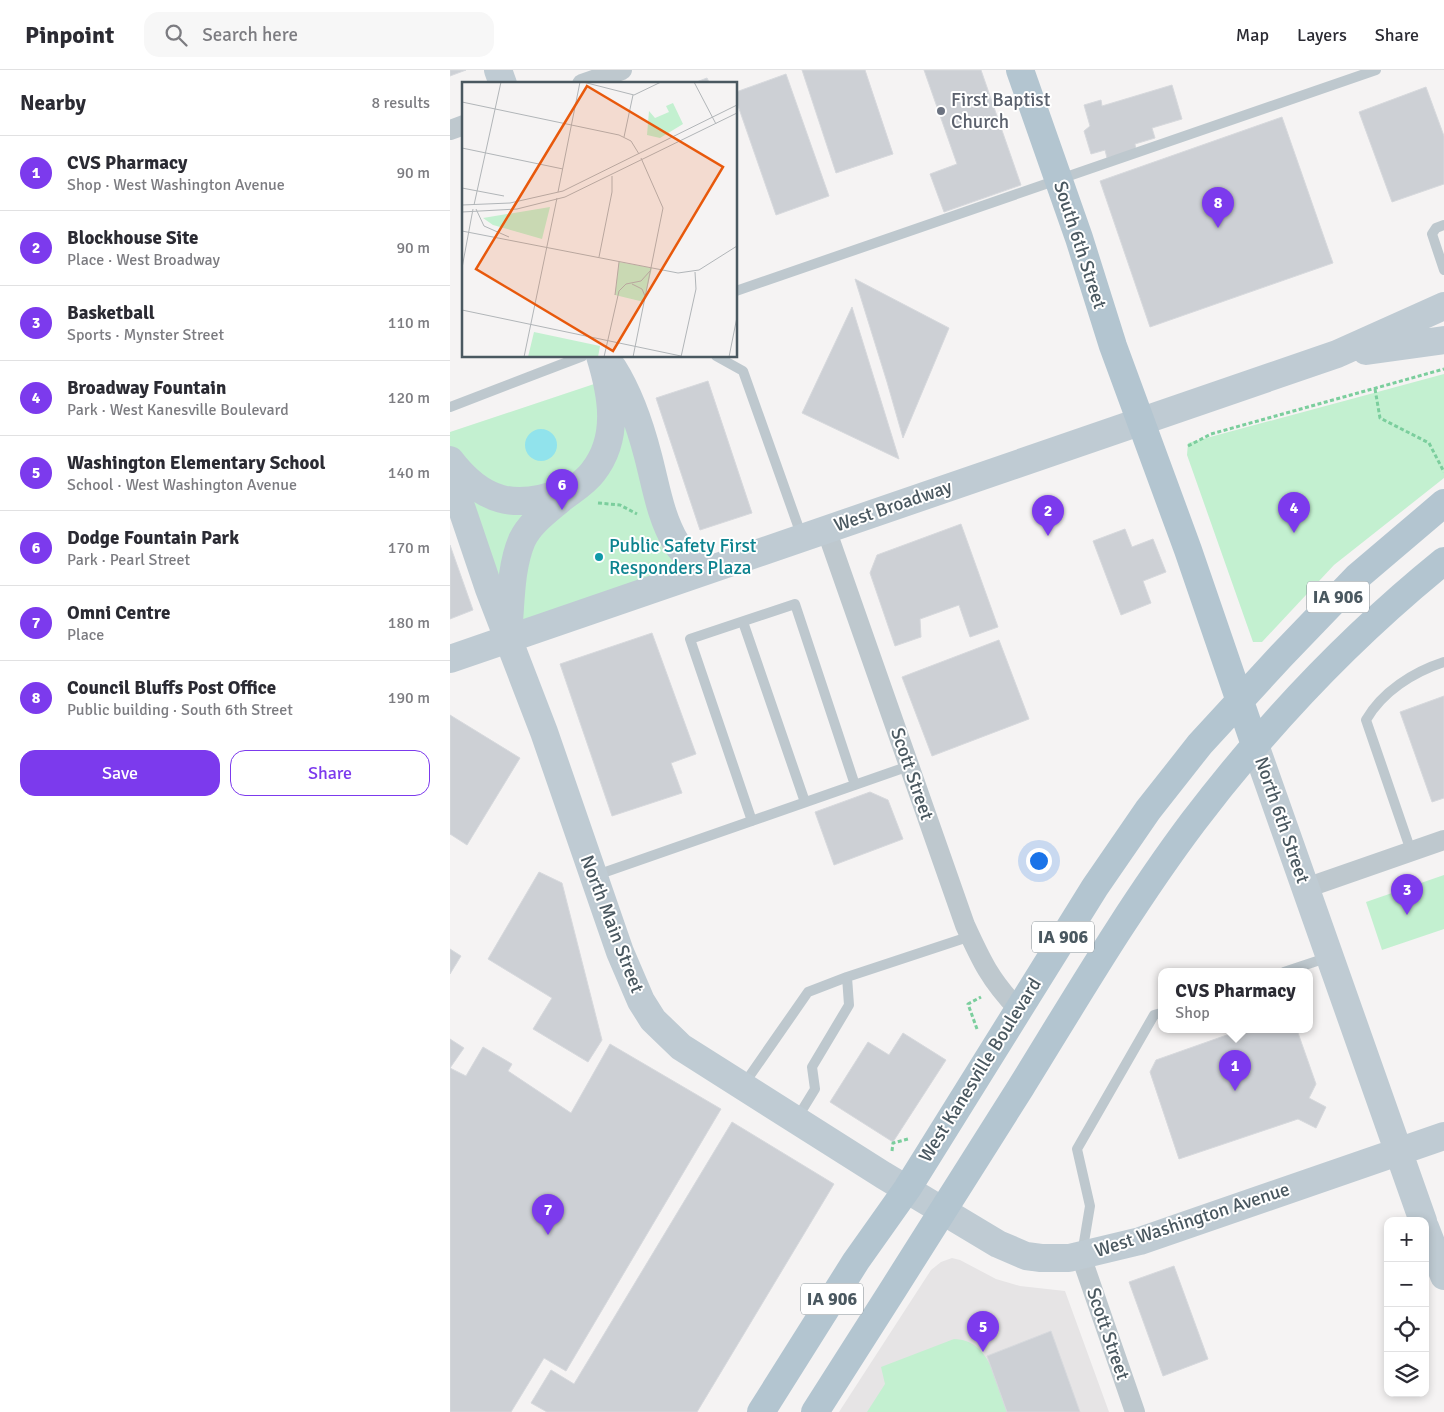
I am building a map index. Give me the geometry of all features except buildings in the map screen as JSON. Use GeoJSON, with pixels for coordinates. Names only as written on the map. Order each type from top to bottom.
{"type":"FeatureCollection","features":[{"type":"Feature","properties":{"kind":"main road"},"geometry":{"type":"LineString","coordinates":[[498,70],[502,82]]}},
{"type":"Feature","properties":{"kind":"main road","name":"South 6th Street"},"geometry":{"type":"LineString","coordinates":[[1020,70],[1140,420]]}},
{"type":"Feature","properties":{"kind":"main road","name":"West Broadway"},"geometry":{"type":"LineString","coordinates":[[450,659],[1140,420],[1337,354],[1444,306]]}},
{"type":"Feature","properties":{"kind":"main road","name":"West Broadway"},"geometry":{"type":"LineString","coordinates":[[1337,354],[1444,340]]}},
{"type":"Feature","properties":{"kind":"main road"},"geometry":{"type":"LineString","coordinates":[[508,640],[516,561],[522,540],[532,525],[586,494],[592,474],[604,455],[610,433],[612,413],[610,389],[601,358]]}},
{"type":"Feature","properties":{"kind":"main road"},"geometry":{"type":"LineString","coordinates":[[607,358],[624,385],[639,423],[656,494],[667,526],[677,544],[703,571]]}},
{"type":"Feature","properties":{"kind":"main road","name":"North 6th Street"},"geometry":{"type":"LineString","coordinates":[[1140,420],[1422,1217]]}},
{"type":"Feature","properties":{"kind":"main road"},"geometry":{"type":"LineString","coordinates":[[450,460],[476,489],[491,496],[513,501],[532,501],[551,497],[586,494]]}},
{"type":"Feature","properties":{"kind":"main road","name":"North Main Street"},"geometry":{"type":"LineString","coordinates":[[452,485],[508,640],[544,732],[620,952],[641,1001],[653,1020],[681,1047],[742,1087],[943,1211]]}},
{"type":"Feature","properties":{"kind":"main road","name":"West Kanesville Boulevard"},"geometry":{"type":"LineString","coordinates":[[761,1412],[856,1261],[907,1188],[1095,887],[1148,810],[1200,744],[1239,700],[1357,577],[1444,503]]}},
{"type":"Feature","properties":{"kind":"main road","name":"IA 906"},"geometry":{"type":"LineString","coordinates":[[815,1412],[1152,881],[1192,823],[1255,745],[1340,655],[1444,561]]}},
{"type":"Feature","properties":{"kind":"main road","name":"West Washington Avenue"},"geometry":{"type":"LineString","coordinates":[[943,1211],[998,1244],[1026,1256],[1053,1259],[1081,1256],[1140,1241],[1444,1136]]}},
{"type":"Feature","properties":{"kind":"main road"},"geometry":{"type":"LineString","coordinates":[[1429,1237],[1444,1276]]}},
{"type":"Feature","properties":{"kind":"street"},"geometry":{"type":"LineString","coordinates":[[588,82],[622,70]]}},
{"type":"Feature","properties":{"kind":"street"},"geometry":{"type":"LineString","coordinates":[[450,130],[462,126]]}},
{"type":"Feature","properties":{"kind":"street","name":"Scott Street"},"geometry":{"type":"LineString","coordinates":[[814,534],[909,766],[970,936],[997,987],[1018,1009]]}},
{"type":"Feature","properties":{"kind":"street"},"geometry":{"type":"LineString","coordinates":[[1306,888],[1444,840]]}},
{"type":"Feature","properties":{"kind":"street","name":"Scott Street"},"geometry":{"type":"LineString","coordinates":[[1081,1256],[1135,1412]]}},
{"type":"Feature","properties":{"kind":"lane"},"geometry":{"type":"LineString","coordinates":[[738,290],[1058,178],[1376,70]]}},
{"type":"Feature","properties":{"kind":"lane"},"geometry":{"type":"LineString","coordinates":[[1444,225],[1436,228],[1432,234],[1444,270]]}},
{"type":"Feature","properties":{"kind":"lane"},"geometry":{"type":"LineString","coordinates":[[450,407],[578,358]]}},
{"type":"Feature","properties":{"kind":"lane"},"geometry":{"type":"LineString","coordinates":[[720,358],[743,370],[814,534]]}},
{"type":"Feature","properties":{"kind":"lane"},"geometry":{"type":"LineString","coordinates":[[752,821],[690,639],[795,604],[855,785]]}},
{"type":"Feature","properties":{"kind":"lane"},"geometry":{"type":"LineString","coordinates":[[743,622],[805,802]]}},
{"type":"Feature","properties":{"kind":"lane"},"geometry":{"type":"LineString","coordinates":[[1411,852],[1366,720],[1374,706],[1398,685],[1444,662]]}},
{"type":"Feature","properties":{"kind":"lane"},"geometry":{"type":"LineString","coordinates":[[593,876],[909,766]]}},
{"type":"Feature","properties":{"kind":"lane"},"geometry":{"type":"LineString","coordinates":[[742,1087],[808,992],[970,936]]}},
{"type":"Feature","properties":{"kind":"lane"},"geometry":{"type":"LineString","coordinates":[[1296,968],[1330,957]]}},
{"type":"Feature","properties":{"kind":"lane"},"geometry":{"type":"LineString","coordinates":[[796,1120],[816,1089],[812,1067],[849,1005],[847,977]]}},
{"type":"Feature","properties":{"kind":"lane"},"geometry":{"type":"LineString","coordinates":[[1081,1256],[1090,1206],[1077,1149],[1154,1015],[1158,1014]]}},
{"type":"Feature","properties":{"kind":"path"},"geometry":{"type":"LineString","coordinates":[[1188,446],[1211,434],[1444,369]]}},
{"type":"Feature","properties":{"kind":"path"},"geometry":{"type":"LineString","coordinates":[[1375,388],[1380,418],[1429,443],[1444,472]]}},
{"type":"Feature","properties":{"kind":"path"},"geometry":{"type":"LineString","coordinates":[[586,494],[620,505],[636,514]]}},
{"type":"Feature","properties":{"kind":"path"},"geometry":{"type":"LineString","coordinates":[[893,1143],[893,1150]]}},
{"type":"Feature","properties":{"kind":"shaded area"},"geometry":{"type":"Polygon","coordinates":[[[952,1258],[960,1260],[996,1279],[1020,1286],[1065,1291],[1109,1412],[839,1412],[931,1270],[941,1262],[952,1258]]]}},
{"type":"Feature","properties":{"kind":"green space"},"geometry":{"type":"Polygon","coordinates":[[[1444,374],[1444,478],[1334,565],[1262,642],[1253,642],[1187,455],[1188,443],[1444,374]]]}},
{"type":"Feature","properties":{"kind":"green space"},"geometry":{"type":"Polygon","coordinates":[[[618,376],[649,457],[703,571],[508,640],[450,474],[450,432],[618,376]]]}},
{"type":"Feature","properties":{"kind":"green space"},"geometry":{"type":"Polygon","coordinates":[[[1444,875],[1444,929],[1382,950],[1366,902],[1444,875]]]}},
{"type":"Feature","properties":{"kind":"green space"},"geometry":{"type":"Polygon","coordinates":[[[954,1339],[966,1341],[984,1355],[995,1376],[1007,1412],[867,1412],[885,1384],[881,1367],[954,1339]]]}},
{"type":"Feature","properties":{"kind":"water"},"geometry":{"type":"Polygon","coordinates":[[[541,429],[547,430],[552,434],[556,439],[556,451],[552,456],[547,460],[541,461],[535,460],[530,456],[526,451],[525,445],[526,439],[530,434],[535,430],[541,429]]]}},
{"type":"Feature","properties":{"kind":"place","name":"First Baptist Church"},"geometry":{"type":"Point","coordinates":[941,111]}},
{"type":"Feature","properties":{"kind":"place","name":"Council Bluffs Post Office"},"geometry":{"type":"Point","coordinates":[1218,228]}},
{"type":"Feature","properties":{"kind":"place","name":"Dodge Fountain Park"},"geometry":{"type":"Point","coordinates":[562,510]}},
{"type":"Feature","properties":{"kind":"place","name":"Broadway Fountain"},"geometry":{"type":"Point","coordinates":[1294,533]}},
{"type":"Feature","properties":{"kind":"place","name":"Blockhouse Site"},"geometry":{"type":"Point","coordinates":[1048,536]}},
{"type":"Feature","properties":{"kind":"place","name":"Public Safety First Responders Plaza"},"geometry":{"type":"Point","coordinates":[599,557]}},
{"type":"Feature","properties":{"kind":"place","name":"Basketball"},"geometry":{"type":"Point","coordinates":[1407,915]}},
{"type":"Feature","properties":{"kind":"place","name":"CVS Pharmacy"},"geometry":{"type":"Point","coordinates":[1235,1091]}},
{"type":"Feature","properties":{"kind":"place","name":"Omni Centre"},"geometry":{"type":"Point","coordinates":[548,1235]}},
{"type":"Feature","properties":{"kind":"place","name":"Washington Elementary School"},"geometry":{"type":"Point","coordinates":[983,1352]}}]}
